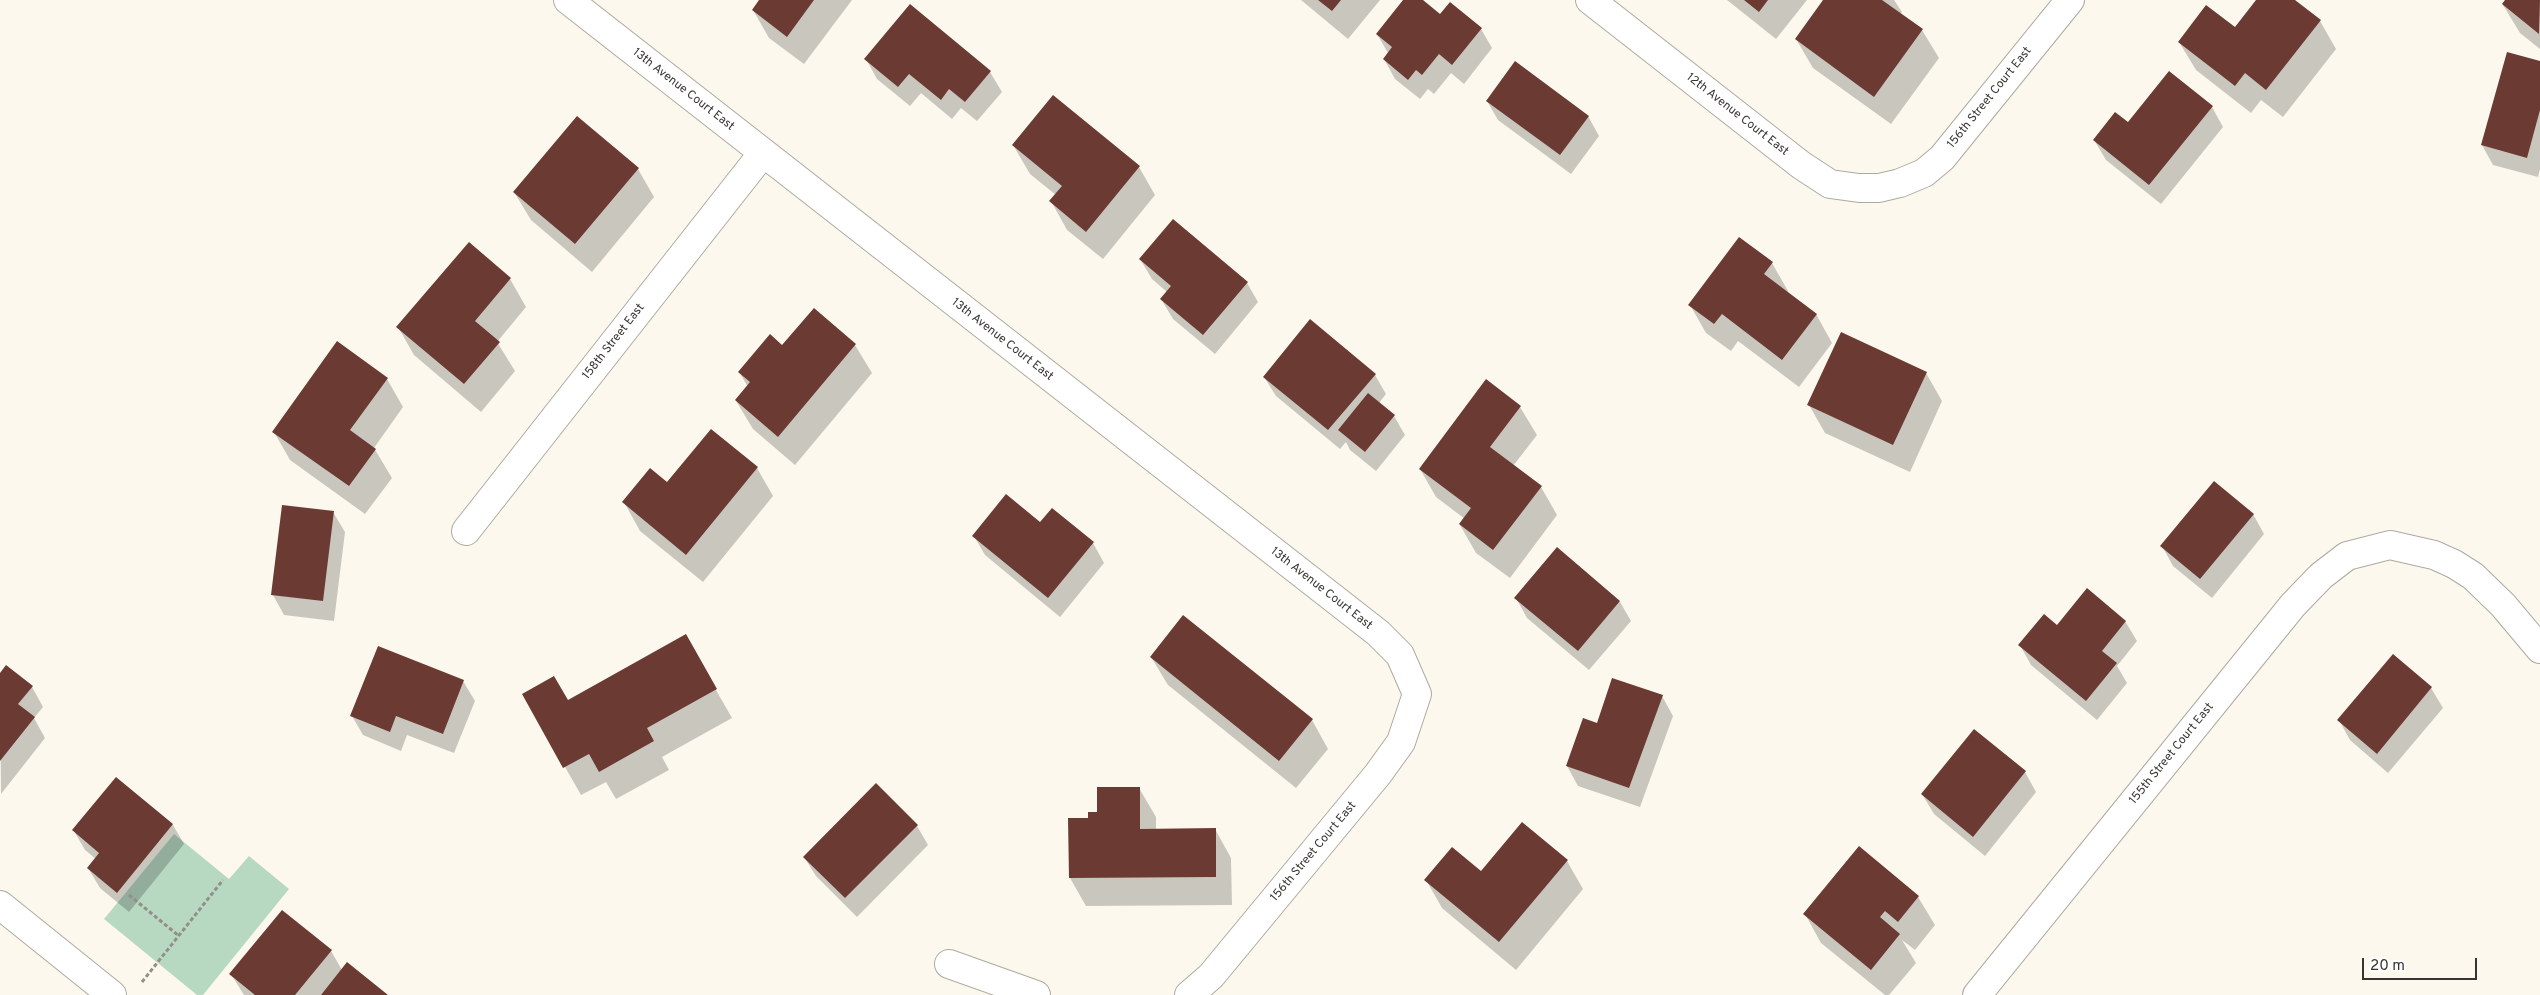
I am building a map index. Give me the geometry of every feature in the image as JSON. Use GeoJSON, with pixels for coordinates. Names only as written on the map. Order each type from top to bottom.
{"type":"FeatureCollection","features":[{"type":"Feature","properties":{"kind":"street","name":"13th Avenue Court East"},"geometry":{"type":"LineString","coordinates":[[568,0],[1378,633],[1400,655],[1417,694]]}},
{"type":"Feature","properties":{"kind":"street","name":"12th Avenue Court East"},"geometry":{"type":"LineString","coordinates":[[1590,0],[1801,165],[1830,184],[1859,188],[1879,188],[1900,183]]}},
{"type":"Feature","properties":{"kind":"street","name":"156th Street Court East"},"geometry":{"type":"LineString","coordinates":[[1900,183],[1924,173],[1942,158],[2070,0]]}},
{"type":"Feature","properties":{"kind":"street","name":"158th Street East"},"geometry":{"type":"LineString","coordinates":[[466,531],[762,153]]}},
{"type":"Feature","properties":{"kind":"street","name":"155th Street Court East"},"geometry":{"type":"LineString","coordinates":[[1978,995],[2293,605],[2321,576],[2347,556],[2390,545],[2434,555],[2454,564],[2473,576],[2503,605],[2540,650]]}},
{"type":"Feature","properties":{"kind":"street","name":"156th Street Court East"},"geometry":{"type":"LineString","coordinates":[[1189,995],[1211,976],[1378,774],[1401,742],[1417,694]]}},
{"type":"Feature","properties":{"kind":"street"},"geometry":{"type":"LineString","coordinates":[[0,905],[112,995]]}},
{"type":"Feature","properties":{"kind":"street"},"geometry":{"type":"LineString","coordinates":[[949,964],[1036,995]]}},
{"type":"Feature","properties":{"kind":"path"},"geometry":{"type":"LineString","coordinates":[[138,988],[223,880]]}},
{"type":"Feature","properties":{"kind":"path"},"geometry":{"type":"LineString","coordinates":[[129,895],[179,936]]}},
{"type":"Feature","properties":{"kind":"green space"},"geometry":{"type":"Polygon","coordinates":[[[174,834],[229,879],[249,856],[289,889],[203,995],[197,995],[104,919],[174,834]]]}},
{"type":"Feature","properties":{"kind":"building"},"geometry":{"type":"Polygon","coordinates":[[[759,0],[814,0],[787,37],[752,10],[759,0]]]}},
{"type":"Feature","properties":{"kind":"building"},"geometry":{"type":"Polygon","coordinates":[[[1318,0],[1341,0],[1332,11],[1318,0]]]}},
{"type":"Feature","properties":{"kind":"building"},"geometry":{"type":"Polygon","coordinates":[[[1403,0],[1423,0],[1440,14],[1450,2],[1482,28],[1452,65],[1439,54],[1422,75],[1416,70],[1408,80],[1383,59],[1392,47],[1376,34],[1403,0]]]}},
{"type":"Feature","properties":{"kind":"building"},"geometry":{"type":"Polygon","coordinates":[[[1744,0],[1768,0],[1759,12],[1744,0]]]}},
{"type":"Feature","properties":{"kind":"building"},"geometry":{"type":"Polygon","coordinates":[[[1823,0],[1882,0],[1923,29],[1874,97],[1795,39],[1823,0]]]}},
{"type":"Feature","properties":{"kind":"building"},"geometry":{"type":"Polygon","coordinates":[[[2256,0],[2295,0],[2321,20],[2266,90],[2245,73],[2235,86],[2178,42],[2206,5],[2235,27],[2256,0]]]}},
{"type":"Feature","properties":{"kind":"building"},"geometry":{"type":"Polygon","coordinates":[[[2505,0],[2540,0],[2539,34],[2502,4],[2505,0]]]}},
{"type":"Feature","properties":{"kind":"building"},"geometry":{"type":"Polygon","coordinates":[[[910,4],[991,71],[965,102],[949,89],[941,100],[909,74],[898,87],[864,59],[910,4]]]}},
{"type":"Feature","properties":{"kind":"building"},"geometry":{"type":"Polygon","coordinates":[[[2507,52],[2540,61],[2540,110],[2527,158],[2481,145],[2507,52]]]}},
{"type":"Feature","properties":{"kind":"building"},"geometry":{"type":"Polygon","coordinates":[[[1515,61],[1589,116],[1560,155],[1486,101],[1515,61]]]}},
{"type":"Feature","properties":{"kind":"building"},"geometry":{"type":"Polygon","coordinates":[[[2169,71],[2213,106],[2149,185],[2093,140],[2115,112],[2128,122],[2169,71]]]}},
{"type":"Feature","properties":{"kind":"building"},"geometry":{"type":"Polygon","coordinates":[[[1053,95],[1140,166],[1086,232],[1049,201],[1062,186],[1012,145],[1053,95]]]}},
{"type":"Feature","properties":{"kind":"building"},"geometry":{"type":"Polygon","coordinates":[[[577,116],[639,168],[575,244],[513,192],[577,116]]]}},
{"type":"Feature","properties":{"kind":"building"},"geometry":{"type":"Polygon","coordinates":[[[1173,219],[1248,282],[1203,335],[1160,299],[1171,286],[1139,259],[1173,219]]]}},
{"type":"Feature","properties":{"kind":"building"},"geometry":{"type":"Polygon","coordinates":[[[1739,237],[1773,262],[1764,274],[1817,314],[1782,360],[1722,314],[1714,324],[1688,305],[1739,237]]]}},
{"type":"Feature","properties":{"kind":"building"},"geometry":{"type":"Polygon","coordinates":[[[469,242],[511,278],[475,321],[500,342],[464,384],[396,327],[469,242]]]}},
{"type":"Feature","properties":{"kind":"building"},"geometry":{"type":"Polygon","coordinates":[[[814,308],[856,344],[778,437],[735,400],[750,382],[738,372],[770,334],[782,345],[814,308]]]}},
{"type":"Feature","properties":{"kind":"building"},"geometry":{"type":"Polygon","coordinates":[[[1310,319],[1376,374],[1328,430],[1263,377],[1310,319]]]}},
{"type":"Feature","properties":{"kind":"building"},"geometry":{"type":"Polygon","coordinates":[[[1841,332],[1927,372],[1893,445],[1807,405],[1841,332]]]}},
{"type":"Feature","properties":{"kind":"building"},"geometry":{"type":"Polygon","coordinates":[[[337,341],[388,378],[350,430],[376,449],[349,486],[272,432],[337,341]]]}},
{"type":"Feature","properties":{"kind":"building"},"geometry":{"type":"Polygon","coordinates":[[[1486,379],[1521,406],[1490,447],[1542,486],[1493,550],[1459,524],[1471,508],[1419,469],[1486,379]]]}},
{"type":"Feature","properties":{"kind":"building"},"geometry":{"type":"Polygon","coordinates":[[[1368,393],[1395,415],[1365,452],[1338,430],[1368,393]]]}},
{"type":"Feature","properties":{"kind":"building"},"geometry":{"type":"Polygon","coordinates":[[[711,429],[758,467],[686,555],[622,502],[650,468],[667,482],[711,429]]]}},
{"type":"Feature","properties":{"kind":"building"},"geometry":{"type":"Polygon","coordinates":[[[2214,481],[2254,514],[2200,579],[2160,546],[2214,481]]]}},
{"type":"Feature","properties":{"kind":"building"},"geometry":{"type":"Polygon","coordinates":[[[1006,494],[1040,522],[1052,508],[1094,542],[1048,598],[972,536],[1006,494]]]}},
{"type":"Feature","properties":{"kind":"building"},"geometry":{"type":"Polygon","coordinates":[[[282,505],[334,511],[323,601],[271,595],[282,505]]]}},
{"type":"Feature","properties":{"kind":"building"},"geometry":{"type":"Polygon","coordinates":[[[1557,547],[1620,601],[1578,651],[1514,598],[1557,547]]]}},
{"type":"Feature","properties":{"kind":"building"},"geometry":{"type":"Polygon","coordinates":[[[2087,588],[2126,621],[2102,651],[2117,663],[2086,701],[2018,645],[2044,614],[2057,625],[2087,588]]]}},
{"type":"Feature","properties":{"kind":"building"},"geometry":{"type":"Polygon","coordinates":[[[1183,615],[1313,719],[1279,761],[1150,657],[1183,615]]]}},
{"type":"Feature","properties":{"kind":"building"},"geometry":{"type":"Polygon","coordinates":[[[686,634],[717,689],[647,728],[654,741],[599,772],[589,754],[563,768],[522,694],[554,676],[568,700],[686,634]]]}},
{"type":"Feature","properties":{"kind":"building"},"geometry":{"type":"Polygon","coordinates":[[[378,646],[464,680],[443,734],[396,716],[390,732],[350,716],[378,646]]]}},
{"type":"Feature","properties":{"kind":"building"},"geometry":{"type":"Polygon","coordinates":[[[2393,654],[2432,687],[2377,754],[2337,720],[2393,654]]]}},
{"type":"Feature","properties":{"kind":"building"},"geometry":{"type":"Polygon","coordinates":[[[6,665],[33,686],[18,704],[35,717],[0,761],[0,673],[6,665]]]}},
{"type":"Feature","properties":{"kind":"building"},"geometry":{"type":"Polygon","coordinates":[[[1612,678],[1663,695],[1629,788],[1566,766],[1583,718],[1597,723],[1612,678]]]}},
{"type":"Feature","properties":{"kind":"building"},"geometry":{"type":"Polygon","coordinates":[[[1974,729],[2026,771],[1973,837],[1921,794],[1974,729]]]}},
{"type":"Feature","properties":{"kind":"building"},"geometry":{"type":"Polygon","coordinates":[[[116,777],[173,824],[117,893],[87,868],[99,853],[72,830],[116,777]]]}},
{"type":"Feature","properties":{"kind":"building"},"geometry":{"type":"Polygon","coordinates":[[[876,783],[918,825],[845,898],[803,857],[876,783]]]}},
{"type":"Feature","properties":{"kind":"building"},"geometry":{"type":"Polygon","coordinates":[[[1097,787],[1140,787],[1140,829],[1216,828],[1216,877],[1069,878],[1068,818],[1088,818],[1088,812],[1097,812],[1097,787]]]}},
{"type":"Feature","properties":{"kind":"building"},"geometry":{"type":"Polygon","coordinates":[[[1522,822],[1568,860],[1499,942],[1424,880],[1452,847],[1481,871],[1522,822]]]}},
{"type":"Feature","properties":{"kind":"building"},"geometry":{"type":"Polygon","coordinates":[[[1859,846],[1919,896],[1898,922],[1885,911],[1880,917],[1900,934],[1871,970],[1803,914],[1859,846]]]}},
{"type":"Feature","properties":{"kind":"building"},"geometry":{"type":"Polygon","coordinates":[[[282,910],[332,950],[295,995],[255,995],[229,974],[282,910]]]}},
{"type":"Feature","properties":{"kind":"building"},"geometry":{"type":"Polygon","coordinates":[[[347,962],[388,995],[321,995],[347,962]]]}}]}
